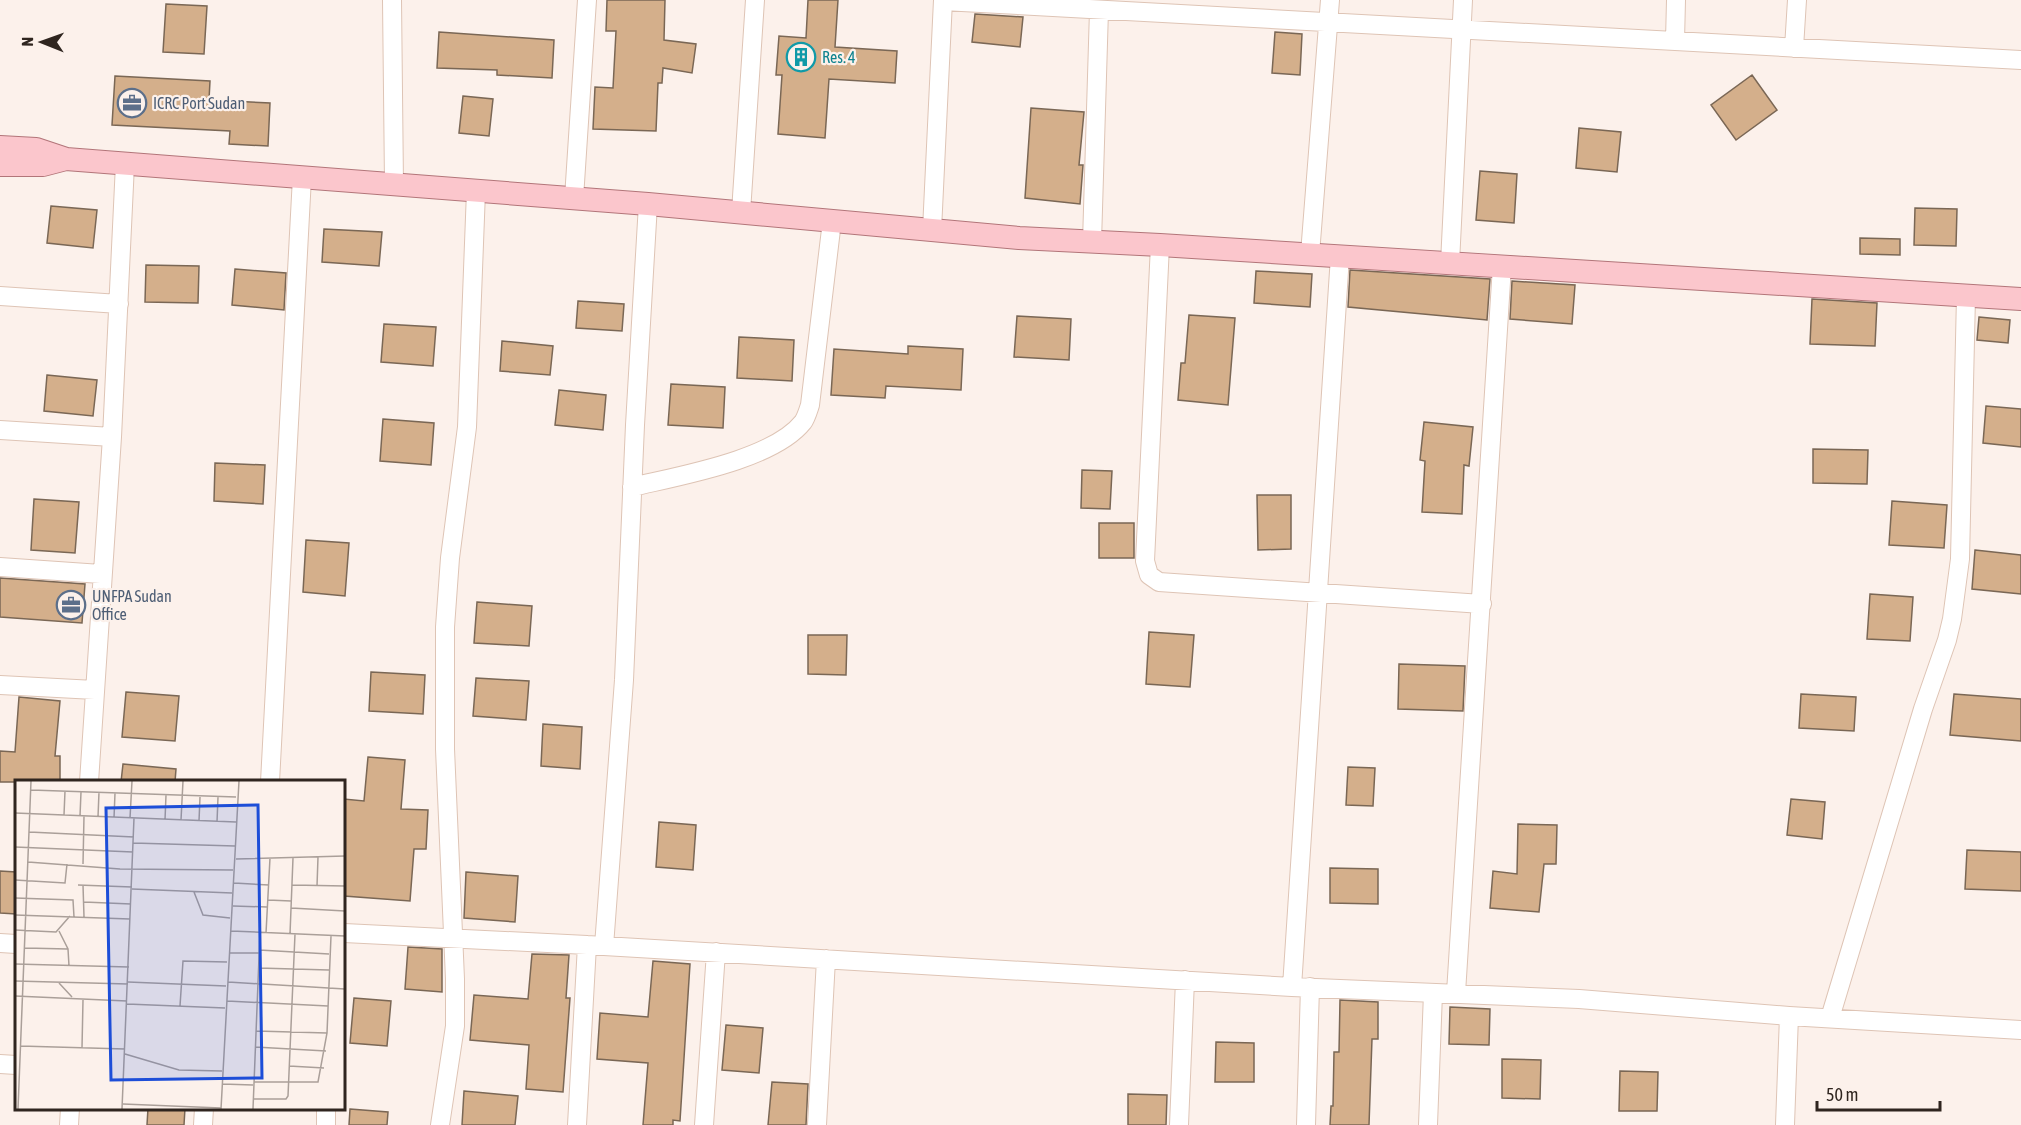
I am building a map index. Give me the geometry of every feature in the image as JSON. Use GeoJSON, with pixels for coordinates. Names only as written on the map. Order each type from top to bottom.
{"type":"FeatureCollection","features":[{"type":"Feature","properties":{"kind":"main road"},"geometry":{"type":"LineString","coordinates":[[0,147],[36,149],[66,159],[648,204],[1019,238],[1160,244],[2021,298]]}},
{"type":"Feature","properties":{"kind":"main road"},"geometry":{"type":"LineString","coordinates":[[0,165],[44,165],[66,159]]}},
{"type":"Feature","properties":{"kind":"street"},"geometry":{"type":"LineString","coordinates":[[392,0],[394,184]]}},
{"type":"Feature","properties":{"kind":"street"},"geometry":{"type":"LineString","coordinates":[[574,198],[587,0]]}},
{"type":"Feature","properties":{"kind":"street"},"geometry":{"type":"LineString","coordinates":[[741,212],[755,0]]}},
{"type":"Feature","properties":{"kind":"street"},"geometry":{"type":"LineString","coordinates":[[1310,254],[1330,0]]}},
{"type":"Feature","properties":{"kind":"street"},"geometry":{"type":"LineString","coordinates":[[1450,263],[1463,0]]}},
{"type":"Feature","properties":{"kind":"street"},"geometry":{"type":"LineString","coordinates":[[1675,41],[1676,0]]}},
{"type":"Feature","properties":{"kind":"street"},"geometry":{"type":"LineString","coordinates":[[1794,48],[1797,0]]}},
{"type":"Feature","properties":{"kind":"street"},"geometry":{"type":"LineString","coordinates":[[932,230],[943,1],[1078,4],[1099,10],[1211,8],[1328,22],[2021,60]]}},
{"type":"Feature","properties":{"kind":"street"},"geometry":{"type":"LineString","coordinates":[[1092,242],[1099,10]]}},
{"type":"Feature","properties":{"kind":"street"},"geometry":{"type":"LineString","coordinates":[[89,780],[101,574],[112,437],[124,164]]}},
{"type":"Feature","properties":{"kind":"street"},"geometry":{"type":"LineString","coordinates":[[270,780],[302,177]]}},
{"type":"Feature","properties":{"kind":"street"},"geometry":{"type":"LineString","coordinates":[[440,1125],[455,1026],[445,749],[445,627],[450,558],[466,427],[476,191]]}},
{"type":"Feature","properties":{"kind":"street"},"geometry":{"type":"LineString","coordinates":[[578,1125],[624,680],[648,204]]}},
{"type":"Feature","properties":{"kind":"street"},"geometry":{"type":"LineString","coordinates":[[632,488],[722,466],[763,450],[791,434],[804,421],[810,405],[832,220]]}},
{"type":"Feature","properties":{"kind":"street"},"geometry":{"type":"LineString","coordinates":[[1160,244],[1145,561],[1149,575],[1159,582],[1482,604]]}},
{"type":"Feature","properties":{"kind":"street"},"geometry":{"type":"LineString","coordinates":[[1306,1125],[1301,987],[1318,593],[1340,256]]}},
{"type":"Feature","properties":{"kind":"street"},"geometry":{"type":"LineString","coordinates":[[1456,993],[1502,266]]}},
{"type":"Feature","properties":{"kind":"street"},"geometry":{"type":"LineString","coordinates":[[0,296],[119,304]]}},
{"type":"Feature","properties":{"kind":"street"},"geometry":{"type":"LineString","coordinates":[[1830,1018],[1952,619],[1960,559],[1966,296]]}},
{"type":"Feature","properties":{"kind":"street"},"geometry":{"type":"LineString","coordinates":[[0,430],[112,437]]}},
{"type":"Feature","properties":{"kind":"street"},"geometry":{"type":"LineString","coordinates":[[0,567],[101,574]]}},
{"type":"Feature","properties":{"kind":"street"},"geometry":{"type":"LineString","coordinates":[[0,685],[94,690]]}},
{"type":"Feature","properties":{"kind":"street"},"geometry":{"type":"LineString","coordinates":[[345,933],[596,945],[1301,987],[1580,999],[1789,1016],[2021,1030]]}},
{"type":"Feature","properties":{"kind":"street"},"geometry":{"type":"LineString","coordinates":[[0,943],[15,944]]}},
{"type":"Feature","properties":{"kind":"street"},"geometry":{"type":"LineString","coordinates":[[704,1125],[716,952]]}},
{"type":"Feature","properties":{"kind":"street"},"geometry":{"type":"LineString","coordinates":[[817,1125],[826,959]]}},
{"type":"Feature","properties":{"kind":"street"},"geometry":{"type":"LineString","coordinates":[[1179,1125],[1185,980]]}},
{"type":"Feature","properties":{"kind":"street"},"geometry":{"type":"LineString","coordinates":[[1428,1125],[1433,993]]}},
{"type":"Feature","properties":{"kind":"street"},"geometry":{"type":"LineString","coordinates":[[1785,1125],[1789,1016]]}},
{"type":"Feature","properties":{"kind":"street"},"geometry":{"type":"LineString","coordinates":[[0,1064],[15,1065]]}},
{"type":"Feature","properties":{"kind":"street"},"geometry":{"type":"LineString","coordinates":[[69,1125],[70,1110]]}},
{"type":"Feature","properties":{"kind":"street"},"geometry":{"type":"LineString","coordinates":[[203,1125],[204,1110]]}},
{"type":"Feature","properties":{"kind":"building"},"geometry":{"type":"Polygon","coordinates":[[[607,0],[665,0],[664,40],[696,44],[692,73],[663,68],[662,83],[658,83],[656,131],[593,129],[595,87],[613,88],[616,31],[606,31],[607,0]]]}},
{"type":"Feature","properties":{"kind":"building"},"geometry":{"type":"Polygon","coordinates":[[[808,0],[838,0],[835,47],[897,51],[895,83],[829,79],[825,138],[778,134],[782,75],[776,75],[779,36],[806,38],[808,0]]]}},
{"type":"Feature","properties":{"kind":"building"},"geometry":{"type":"Polygon","coordinates":[[[166,4],[207,6],[204,54],[163,52],[166,4]]]}},
{"type":"Feature","properties":{"kind":"building"},"geometry":{"type":"Polygon","coordinates":[[[975,14],[1023,17],[1020,47],[972,42],[975,14]]]}},
{"type":"Feature","properties":{"kind":"building"},"geometry":{"type":"Polygon","coordinates":[[[439,32],[554,40],[552,78],[497,75],[497,70],[437,68],[439,32]]]}},
{"type":"Feature","properties":{"kind":"building"},"geometry":{"type":"Polygon","coordinates":[[[1275,32],[1302,34],[1300,75],[1272,73],[1275,32]]]}},
{"type":"Feature","properties":{"kind":"building"},"geometry":{"type":"Polygon","coordinates":[[[1752,75],[1777,110],[1736,140],[1711,105],[1752,75]]]}},
{"type":"Feature","properties":{"kind":"building"},"geometry":{"type":"Polygon","coordinates":[[[115,76],[210,81],[209,100],[270,103],[268,146],[229,144],[230,131],[112,125],[115,76]]]}},
{"type":"Feature","properties":{"kind":"building"},"geometry":{"type":"Polygon","coordinates":[[[463,96],[493,99],[489,136],[459,133],[463,96]]]}},
{"type":"Feature","properties":{"kind":"building"},"geometry":{"type":"Polygon","coordinates":[[[1031,108],[1084,112],[1079,165],[1083,165],[1080,204],[1025,198],[1031,108]]]}},
{"type":"Feature","properties":{"kind":"building"},"geometry":{"type":"Polygon","coordinates":[[[1579,128],[1621,132],[1617,172],[1576,168],[1579,128]]]}},
{"type":"Feature","properties":{"kind":"building"},"geometry":{"type":"Polygon","coordinates":[[[1480,171],[1517,174],[1514,223],[1476,220],[1480,171]]]}},
{"type":"Feature","properties":{"kind":"building"},"geometry":{"type":"Polygon","coordinates":[[[51,206],[97,210],[93,248],[47,243],[51,206]]]}},
{"type":"Feature","properties":{"kind":"building"},"geometry":{"type":"Polygon","coordinates":[[[1915,208],[1957,209],[1956,246],[1914,245],[1915,208]]]}},
{"type":"Feature","properties":{"kind":"building"},"geometry":{"type":"Polygon","coordinates":[[[324,229],[382,232],[379,266],[322,262],[324,229]]]}},
{"type":"Feature","properties":{"kind":"building"},"geometry":{"type":"Polygon","coordinates":[[[1860,238],[1900,239],[1900,255],[1860,254],[1860,238]]]}},
{"type":"Feature","properties":{"kind":"building"},"geometry":{"type":"Polygon","coordinates":[[[146,265],[199,266],[198,303],[145,302],[146,265]]]}},
{"type":"Feature","properties":{"kind":"building"},"geometry":{"type":"Polygon","coordinates":[[[235,269],[286,273],[284,310],[232,305],[235,269]]]}},
{"type":"Feature","properties":{"kind":"building"},"geometry":{"type":"Polygon","coordinates":[[[1350,270],[1490,279],[1487,320],[1348,307],[1350,270]]]}},
{"type":"Feature","properties":{"kind":"building"},"geometry":{"type":"Polygon","coordinates":[[[1256,271],[1312,274],[1310,307],[1254,303],[1256,271]]]}},
{"type":"Feature","properties":{"kind":"building"},"geometry":{"type":"Polygon","coordinates":[[[1512,281],[1575,285],[1572,324],[1510,319],[1512,281]]]}},
{"type":"Feature","properties":{"kind":"building"},"geometry":{"type":"Polygon","coordinates":[[[1812,299],[1877,303],[1875,346],[1810,344],[1812,299]]]}},
{"type":"Feature","properties":{"kind":"building"},"geometry":{"type":"Polygon","coordinates":[[[578,301],[624,304],[622,331],[576,328],[578,301]]]}},
{"type":"Feature","properties":{"kind":"building"},"geometry":{"type":"Polygon","coordinates":[[[1189,315],[1235,318],[1228,405],[1178,400],[1181,363],[1185,363],[1189,315]]]}},
{"type":"Feature","properties":{"kind":"building"},"geometry":{"type":"Polygon","coordinates":[[[1017,316],[1071,319],[1069,360],[1014,357],[1017,316]]]}},
{"type":"Feature","properties":{"kind":"building"},"geometry":{"type":"Polygon","coordinates":[[[1979,317],[2010,320],[2008,343],[1977,340],[1979,317]]]}},
{"type":"Feature","properties":{"kind":"building"},"geometry":{"type":"Polygon","coordinates":[[[384,324],[436,327],[433,366],[381,362],[384,324]]]}},
{"type":"Feature","properties":{"kind":"building"},"geometry":{"type":"Polygon","coordinates":[[[739,337],[794,340],[792,381],[737,378],[739,337]]]}},
{"type":"Feature","properties":{"kind":"building"},"geometry":{"type":"Polygon","coordinates":[[[502,341],[553,346],[550,375],[500,371],[502,341]]]}},
{"type":"Feature","properties":{"kind":"building"},"geometry":{"type":"Polygon","coordinates":[[[908,346],[963,349],[961,390],[886,386],[885,398],[831,395],[834,349],[908,354],[908,346]]]}},
{"type":"Feature","properties":{"kind":"building"},"geometry":{"type":"Polygon","coordinates":[[[47,375],[97,380],[93,416],[44,411],[47,375]]]}},
{"type":"Feature","properties":{"kind":"building"},"geometry":{"type":"Polygon","coordinates":[[[671,384],[725,387],[723,428],[668,425],[671,384]]]}},
{"type":"Feature","properties":{"kind":"building"},"geometry":{"type":"Polygon","coordinates":[[[559,390],[606,395],[603,430],[555,425],[559,390]]]}},
{"type":"Feature","properties":{"kind":"building"},"geometry":{"type":"Polygon","coordinates":[[[1986,406],[2021,409],[2021,447],[1983,443],[1986,406]]]}},
{"type":"Feature","properties":{"kind":"building"},"geometry":{"type":"Polygon","coordinates":[[[383,419],[434,423],[431,465],[380,461],[383,419]]]}},
{"type":"Feature","properties":{"kind":"building"},"geometry":{"type":"Polygon","coordinates":[[[1424,422],[1473,427],[1469,466],[1464,465],[1462,514],[1422,512],[1425,461],[1420,460],[1424,422]]]}},
{"type":"Feature","properties":{"kind":"building"},"geometry":{"type":"Polygon","coordinates":[[[1813,449],[1868,450],[1867,484],[1813,483],[1813,449]]]}},
{"type":"Feature","properties":{"kind":"building"},"geometry":{"type":"Polygon","coordinates":[[[215,463],[265,465],[263,504],[214,501],[215,463]]]}},
{"type":"Feature","properties":{"kind":"building"},"geometry":{"type":"Polygon","coordinates":[[[1082,470],[1112,471],[1110,509],[1081,508],[1082,470]]]}},
{"type":"Feature","properties":{"kind":"building"},"geometry":{"type":"Polygon","coordinates":[[[1257,495],[1291,495],[1291,549],[1258,550],[1257,495]]]}},
{"type":"Feature","properties":{"kind":"building"},"geometry":{"type":"Polygon","coordinates":[[[34,499],[79,502],[75,553],[31,550],[34,499]]]}},
{"type":"Feature","properties":{"kind":"building"},"geometry":{"type":"Polygon","coordinates":[[[1892,501],[1947,505],[1944,548],[1889,545],[1892,501]]]}},
{"type":"Feature","properties":{"kind":"building"},"geometry":{"type":"Polygon","coordinates":[[[1099,523],[1134,523],[1134,558],[1099,558],[1099,523]]]}},
{"type":"Feature","properties":{"kind":"building"},"geometry":{"type":"Polygon","coordinates":[[[306,540],[349,543],[345,596],[303,592],[306,540]]]}},
{"type":"Feature","properties":{"kind":"building"},"geometry":{"type":"Polygon","coordinates":[[[1975,550],[2021,555],[2021,594],[1972,589],[1975,550]]]}},
{"type":"Feature","properties":{"kind":"building"},"geometry":{"type":"Polygon","coordinates":[[[0,578],[85,584],[82,623],[0,617],[0,578]]]}},
{"type":"Feature","properties":{"kind":"building"},"geometry":{"type":"Polygon","coordinates":[[[1870,594],[1913,597],[1910,641],[1867,639],[1870,594]]]}},
{"type":"Feature","properties":{"kind":"building"},"geometry":{"type":"Polygon","coordinates":[[[477,602],[532,606],[529,646],[474,643],[477,602]]]}},
{"type":"Feature","properties":{"kind":"building"},"geometry":{"type":"Polygon","coordinates":[[[1149,632],[1194,635],[1190,687],[1146,684],[1149,632]]]}},
{"type":"Feature","properties":{"kind":"building"},"geometry":{"type":"Polygon","coordinates":[[[808,635],[847,635],[846,675],[808,674],[808,635]]]}},
{"type":"Feature","properties":{"kind":"building"},"geometry":{"type":"Polygon","coordinates":[[[1399,664],[1465,666],[1463,711],[1398,709],[1399,664]]]}},
{"type":"Feature","properties":{"kind":"building"},"geometry":{"type":"Polygon","coordinates":[[[371,672],[425,675],[423,714],[369,711],[371,672]]]}},
{"type":"Feature","properties":{"kind":"building"},"geometry":{"type":"Polygon","coordinates":[[[476,678],[529,681],[526,720],[473,716],[476,678]]]}},
{"type":"Feature","properties":{"kind":"building"},"geometry":{"type":"Polygon","coordinates":[[[126,692],[179,696],[175,741],[122,737],[126,692]]]}},
{"type":"Feature","properties":{"kind":"building"},"geometry":{"type":"Polygon","coordinates":[[[1801,694],[1856,697],[1854,731],[1799,728],[1801,694]]]}},
{"type":"Feature","properties":{"kind":"building"},"geometry":{"type":"Polygon","coordinates":[[[1954,694],[2021,699],[2021,741],[1950,735],[1954,694]]]}},
{"type":"Feature","properties":{"kind":"building"},"geometry":{"type":"Polygon","coordinates":[[[19,697],[60,701],[55,756],[60,756],[60,780],[0,782],[0,751],[15,752],[19,697]]]}},
{"type":"Feature","properties":{"kind":"building"},"geometry":{"type":"Polygon","coordinates":[[[543,724],[582,727],[580,769],[541,766],[543,724]]]}},
{"type":"Feature","properties":{"kind":"building"},"geometry":{"type":"Polygon","coordinates":[[[368,757],[405,760],[401,809],[428,810],[426,849],[414,849],[410,901],[345,896],[345,799],[364,801],[368,757]]]}},
{"type":"Feature","properties":{"kind":"building"},"geometry":{"type":"Polygon","coordinates":[[[123,764],[176,769],[175,780],[121,780],[123,764]]]}},
{"type":"Feature","properties":{"kind":"building"},"geometry":{"type":"Polygon","coordinates":[[[1348,767],[1375,768],[1373,806],[1346,805],[1348,767]]]}},
{"type":"Feature","properties":{"kind":"building"},"geometry":{"type":"Polygon","coordinates":[[[1791,799],[1825,802],[1822,839],[1787,835],[1791,799]]]}},
{"type":"Feature","properties":{"kind":"building"},"geometry":{"type":"Polygon","coordinates":[[[659,822],[696,825],[693,870],[656,867],[659,822]]]}},
{"type":"Feature","properties":{"kind":"building"},"geometry":{"type":"Polygon","coordinates":[[[1518,824],[1557,825],[1556,864],[1544,864],[1539,912],[1490,908],[1493,871],[1517,874],[1518,824]]]}},
{"type":"Feature","properties":{"kind":"building"},"geometry":{"type":"Polygon","coordinates":[[[1967,850],[2021,852],[2021,891],[1965,889],[1967,850]]]}},
{"type":"Feature","properties":{"kind":"building"},"geometry":{"type":"Polygon","coordinates":[[[1330,868],[1378,869],[1378,904],[1330,903],[1330,868]]]}},
{"type":"Feature","properties":{"kind":"building"},"geometry":{"type":"Polygon","coordinates":[[[0,871],[15,872],[15,914],[0,913],[0,871]]]}},
{"type":"Feature","properties":{"kind":"building"},"geometry":{"type":"Polygon","coordinates":[[[466,872],[518,876],[515,922],[464,918],[466,872]]]}},
{"type":"Feature","properties":{"kind":"building"},"geometry":{"type":"Polygon","coordinates":[[[408,947],[442,949],[442,992],[405,989],[408,947]]]}},
{"type":"Feature","properties":{"kind":"building"},"geometry":{"type":"Polygon","coordinates":[[[532,954],[569,955],[566,998],[570,998],[563,1092],[526,1089],[529,1045],[470,1040],[474,995],[528,999],[532,954]]]}},
{"type":"Feature","properties":{"kind":"building"},"geometry":{"type":"Polygon","coordinates":[[[653,961],[690,964],[680,1121],[673,1120],[673,1125],[643,1125],[648,1063],[597,1059],[600,1013],[648,1017],[653,961]]]}},
{"type":"Feature","properties":{"kind":"building"},"geometry":{"type":"Polygon","coordinates":[[[354,998],[391,1001],[387,1046],[350,1043],[354,998]]]}},
{"type":"Feature","properties":{"kind":"building"},"geometry":{"type":"Polygon","coordinates":[[[1340,1000],[1378,1002],[1378,1039],[1372,1039],[1369,1125],[1330,1125],[1331,1106],[1333,1106],[1334,1052],[1339,1052],[1340,1000]]]}},
{"type":"Feature","properties":{"kind":"building"},"geometry":{"type":"Polygon","coordinates":[[[1450,1007],[1490,1009],[1489,1045],[1449,1044],[1450,1007]]]}},
{"type":"Feature","properties":{"kind":"building"},"geometry":{"type":"Polygon","coordinates":[[[726,1025],[763,1028],[759,1073],[722,1070],[726,1025]]]}},
{"type":"Feature","properties":{"kind":"building"},"geometry":{"type":"Polygon","coordinates":[[[1216,1042],[1254,1043],[1254,1082],[1215,1082],[1216,1042]]]}},
{"type":"Feature","properties":{"kind":"building"},"geometry":{"type":"Polygon","coordinates":[[[1502,1059],[1541,1060],[1540,1099],[1502,1098],[1502,1059]]]}},
{"type":"Feature","properties":{"kind":"building"},"geometry":{"type":"Polygon","coordinates":[[[1620,1071],[1658,1072],[1657,1111],[1619,1111],[1620,1071]]]}},
{"type":"Feature","properties":{"kind":"building"},"geometry":{"type":"Polygon","coordinates":[[[772,1082],[808,1084],[806,1125],[768,1125],[772,1082]]]}},
{"type":"Feature","properties":{"kind":"building"},"geometry":{"type":"Polygon","coordinates":[[[464,1091],[518,1096],[515,1125],[462,1125],[464,1091]]]}},
{"type":"Feature","properties":{"kind":"building"},"geometry":{"type":"Polygon","coordinates":[[[1128,1094],[1167,1095],[1166,1125],[1128,1125],[1128,1094]]]}},
{"type":"Feature","properties":{"kind":"building"},"geometry":{"type":"Polygon","coordinates":[[[350,1109],[388,1112],[387,1125],[349,1125],[350,1109]]]}},
{"type":"Feature","properties":{"kind":"building"},"geometry":{"type":"Polygon","coordinates":[[[148,1110],[185,1110],[184,1125],[147,1125],[148,1110]]]}},
{"type":"Feature","properties":{"kind":"place","name":"Res. 4"},"geometry":{"type":"Point","coordinates":[801,57]}},
{"type":"Feature","properties":{"kind":"place","name":"ICRC Port Sudan"},"geometry":{"type":"Point","coordinates":[132,103]}},
{"type":"Feature","properties":{"kind":"place","name":"UNFPA Sudan Office"},"geometry":{"type":"Point","coordinates":[71,605]}}]}
